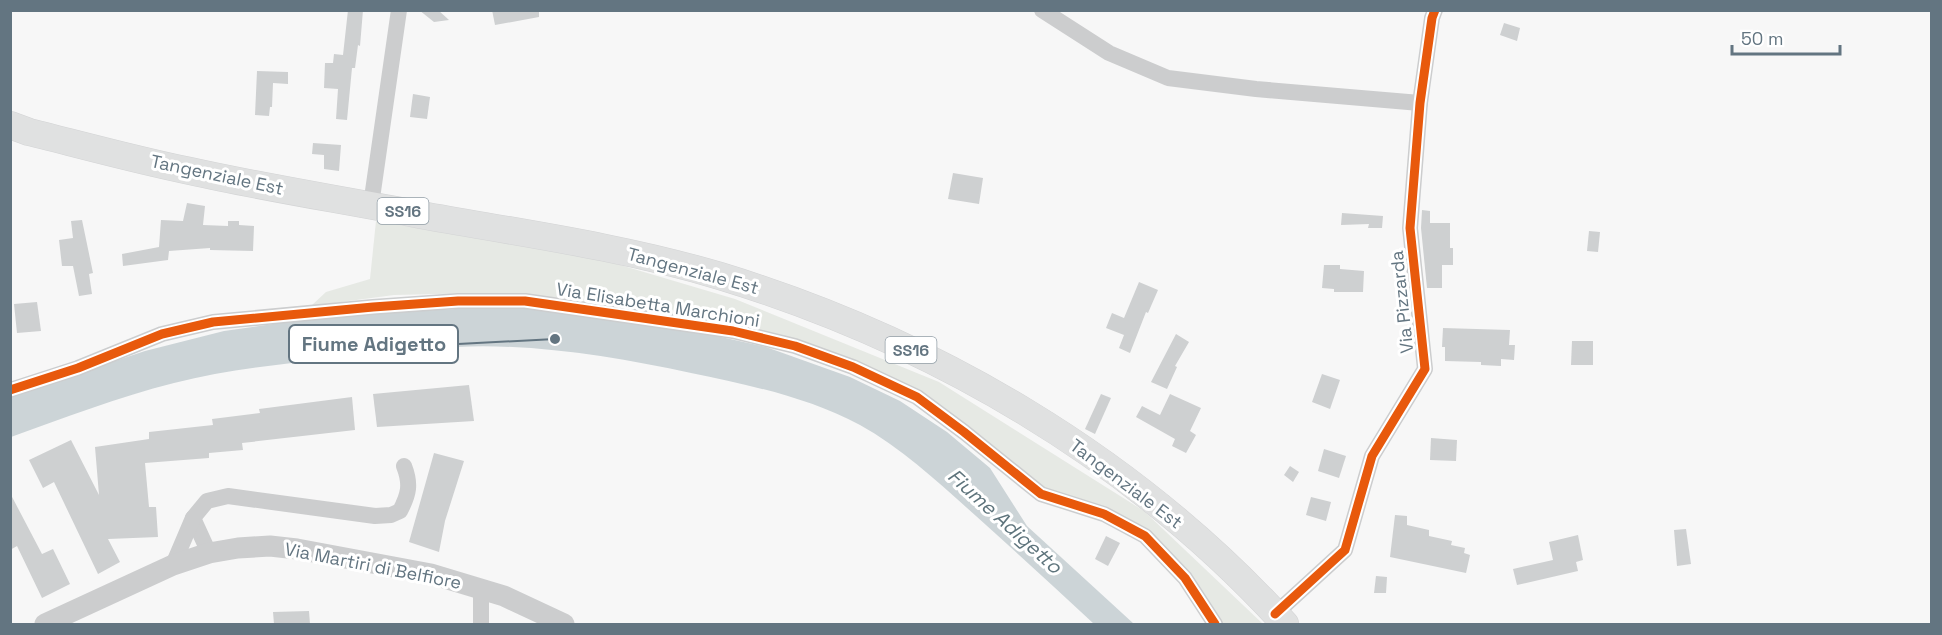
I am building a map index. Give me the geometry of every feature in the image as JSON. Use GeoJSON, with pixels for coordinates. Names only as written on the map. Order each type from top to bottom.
{"type":"FeatureCollection","features":[{"type":"Feature","properties":{"kind":"main road","name":"Tangenziale Est"},"geometry":{"type":"LineString","coordinates":[[10,125],[28,132],[191,172],[660,260],[777,294],[828,313],[878,334],[974,382],[1079,446],[1136,487],[1173,518],[1243,581],[1280,619]]}},
{"type":"Feature","properties":{"kind":"street"},"geometry":{"type":"LineString","coordinates":[[370,205],[399,10]]}},
{"type":"Feature","properties":{"kind":"street"},"geometry":{"type":"LineString","coordinates":[[1042,10],[1109,53],[1168,78],[1256,89],[1420,104]]}},
{"type":"Feature","properties":{"kind":"street","name":"Via Pizzarda"},"geometry":{"type":"LineString","coordinates":[[1280,619],[1345,550],[1372,456],[1425,369],[1410,228],[1420,104],[1431,18],[1435,10]]}},
{"type":"Feature","properties":{"kind":"street","name":"Via Elisabetta Marchioni"},"geometry":{"type":"LineString","coordinates":[[10,390],[78,368],[162,334],[213,322],[373,307],[525,301],[733,331],[805,350],[854,367],[917,397],[1041,495],[1104,514],[1145,536],[1185,578],[1215,624]]}},
{"type":"Feature","properties":{"kind":"street"},"geometry":{"type":"LineString","coordinates":[[173,565],[193,518],[207,501],[228,496],[375,516],[391,514],[400,511],[409,494],[409,478],[404,466]]}},
{"type":"Feature","properties":{"kind":"street"},"geometry":{"type":"LineString","coordinates":[[193,518],[209,553]]}},
{"type":"Feature","properties":{"kind":"street","name":"Via Martiri di Belfiore"},"geometry":{"type":"LineString","coordinates":[[45,624],[173,565],[209,553],[270,546],[431,574],[481,588],[564,624]]}},
{"type":"Feature","properties":{"kind":"street"},"geometry":{"type":"LineString","coordinates":[[481,588],[481,624]]}},
{"type":"Feature","properties":{"kind":"shaded area"},"geometry":{"type":"Polygon","coordinates":[[[376,221],[600,259],[735,299],[939,382],[1144,511],[1263,624],[1219,624],[1149,535],[1043,491],[922,394],[730,326],[576,299],[483,293],[394,295],[311,306],[326,292],[370,279],[376,221]]]}},
{"type":"Feature","properties":{"kind":"water"},"geometry":{"type":"Polygon","coordinates":[[[513,306],[703,333],[766,347],[850,377],[900,401],[947,432],[990,468],[1027,526],[1134,624],[1094,624],[935,479],[876,434],[840,415],[799,399],[756,387],[662,367],[574,352],[514,347],[456,347],[250,368],[193,378],[153,389],[91,408],[11,437],[10,396],[145,351],[224,331],[335,315],[513,306]]]}},
{"type":"Feature","properties":{"kind":"building"},"geometry":{"type":"Polygon","coordinates":[[[348,10],[363,10],[360,46],[358,45],[355,68],[352,68],[347,120],[336,119],[338,89],[324,88],[325,63],[333,63],[334,54],[343,55],[348,10]]]}},
{"type":"Feature","properties":{"kind":"building"},"geometry":{"type":"Polygon","coordinates":[[[419,10],[438,10],[449,20],[434,22],[419,10]]]}},
{"type":"Feature","properties":{"kind":"building"},"geometry":{"type":"Polygon","coordinates":[[[492,10],[539,10],[539,17],[495,25],[492,10]]]}},
{"type":"Feature","properties":{"kind":"building"},"geometry":{"type":"Polygon","coordinates":[[[1504,23],[1520,28],[1517,41],[1500,35],[1504,23]]]}},
{"type":"Feature","properties":{"kind":"building"},"geometry":{"type":"Polygon","coordinates":[[[257,71],[288,72],[288,84],[273,83],[272,107],[270,107],[269,116],[255,115],[257,71]]]}},
{"type":"Feature","properties":{"kind":"building"},"geometry":{"type":"Polygon","coordinates":[[[413,94],[430,97],[427,119],[410,117],[413,94]]]}},
{"type":"Feature","properties":{"kind":"building"},"geometry":{"type":"Polygon","coordinates":[[[313,143],[341,145],[339,171],[324,169],[324,155],[312,154],[313,143]]]}},
{"type":"Feature","properties":{"kind":"building"},"geometry":{"type":"Polygon","coordinates":[[[953,173],[983,178],[979,204],[948,199],[953,173]]]}},
{"type":"Feature","properties":{"kind":"building"},"geometry":{"type":"Polygon","coordinates":[[[187,203],[205,206],[203,225],[228,226],[228,221],[239,221],[239,225],[254,226],[253,251],[210,250],[210,248],[169,251],[168,260],[123,266],[122,254],[159,247],[161,220],[183,221],[187,203]]]}},
{"type":"Feature","properties":{"kind":"building"},"geometry":{"type":"Polygon","coordinates":[[[1422,210],[1430,211],[1430,223],[1450,223],[1453,265],[1442,265],[1442,288],[1427,288],[1421,228],[1422,210]]]}},
{"type":"Feature","properties":{"kind":"building"},"geometry":{"type":"Polygon","coordinates":[[[1342,213],[1383,216],[1382,228],[1368,228],[1369,224],[1341,225],[1342,213]]]}},
{"type":"Feature","properties":{"kind":"building"},"geometry":{"type":"Polygon","coordinates":[[[82,220],[93,273],[89,274],[92,294],[79,296],[73,266],[62,266],[59,240],[73,238],[71,221],[82,220]]]}},
{"type":"Feature","properties":{"kind":"building"},"geometry":{"type":"Polygon","coordinates":[[[1589,231],[1600,232],[1598,252],[1587,251],[1589,231]]]}},
{"type":"Feature","properties":{"kind":"building"},"geometry":{"type":"Polygon","coordinates":[[[1324,265],[1340,265],[1340,269],[1364,271],[1363,292],[1334,292],[1334,289],[1322,288],[1324,265]]]}},
{"type":"Feature","properties":{"kind":"building"},"geometry":{"type":"Polygon","coordinates":[[[1139,282],[1158,290],[1148,313],[1146,312],[1130,353],[1119,348],[1124,335],[1106,328],[1112,313],[1124,318],[1139,282]]]}},
{"type":"Feature","properties":{"kind":"building"},"geometry":{"type":"Polygon","coordinates":[[[37,302],[41,331],[17,333],[14,304],[37,302]]]}},
{"type":"Feature","properties":{"kind":"building"},"geometry":{"type":"Polygon","coordinates":[[[1443,328],[1510,330],[1509,345],[1515,345],[1514,360],[1501,359],[1501,366],[1481,365],[1481,362],[1445,361],[1445,347],[1442,347],[1443,328]]]}},
{"type":"Feature","properties":{"kind":"building"},"geometry":{"type":"Polygon","coordinates":[[[1176,334],[1189,342],[1175,366],[1177,367],[1167,389],[1151,382],[1176,334]]]}},
{"type":"Feature","properties":{"kind":"building"},"geometry":{"type":"Polygon","coordinates":[[[1572,341],[1593,341],[1593,365],[1571,365],[1572,341]]]}},
{"type":"Feature","properties":{"kind":"building"},"geometry":{"type":"Polygon","coordinates":[[[1322,374],[1340,380],[1330,409],[1312,402],[1322,374]]]}},
{"type":"Feature","properties":{"kind":"building"},"geometry":{"type":"Polygon","coordinates":[[[469,385],[474,421],[377,427],[373,394],[469,385]]]}},
{"type":"Feature","properties":{"kind":"building"},"geometry":{"type":"Polygon","coordinates":[[[1101,394],[1111,398],[1095,434],[1085,429],[1101,394]]]}},
{"type":"Feature","properties":{"kind":"building"},"geometry":{"type":"Polygon","coordinates":[[[1170,394],[1201,408],[1190,431],[1196,435],[1186,453],[1172,446],[1175,439],[1136,417],[1142,406],[1160,415],[1170,394]]]}},
{"type":"Feature","properties":{"kind":"building"},"geometry":{"type":"Polygon","coordinates":[[[352,397],[355,430],[242,443],[243,450],[209,453],[209,458],[145,463],[149,507],[156,507],[158,537],[108,539],[120,562],[98,574],[54,482],[43,488],[29,460],[71,440],[99,495],[95,447],[149,439],[149,432],[213,425],[212,419],[260,413],[259,409],[352,397]]]}},
{"type":"Feature","properties":{"kind":"building"},"geometry":{"type":"Polygon","coordinates":[[[1431,438],[1457,440],[1456,461],[1430,460],[1431,438]]]}},
{"type":"Feature","properties":{"kind":"building"},"geometry":{"type":"Polygon","coordinates":[[[1324,449],[1346,456],[1339,478],[1318,471],[1324,449]]]}},
{"type":"Feature","properties":{"kind":"building"},"geometry":{"type":"Polygon","coordinates":[[[434,453],[464,461],[445,521],[439,552],[409,542],[434,453]]]}},
{"type":"Feature","properties":{"kind":"building"},"geometry":{"type":"Polygon","coordinates":[[[1290,466],[1299,472],[1293,482],[1284,475],[1290,466]]]}},
{"type":"Feature","properties":{"kind":"building"},"geometry":{"type":"Polygon","coordinates":[[[10,493],[42,554],[53,549],[70,584],[42,598],[17,546],[10,550],[10,493]]]}},
{"type":"Feature","properties":{"kind":"building"},"geometry":{"type":"Polygon","coordinates":[[[1311,497],[1331,502],[1326,521],[1306,515],[1311,497]]]}},
{"type":"Feature","properties":{"kind":"building"},"geometry":{"type":"Polygon","coordinates":[[[1395,515],[1407,516],[1407,525],[1429,530],[1429,536],[1452,541],[1451,545],[1465,548],[1464,553],[1470,555],[1466,573],[1390,557],[1395,515]]]}},
{"type":"Feature","properties":{"kind":"building"},"geometry":{"type":"Polygon","coordinates":[[[1686,529],[1691,564],[1677,566],[1674,530],[1686,529]]]}},
{"type":"Feature","properties":{"kind":"building"},"geometry":{"type":"Polygon","coordinates":[[[1578,535],[1583,560],[1576,562],[1578,571],[1517,585],[1513,569],[1553,560],[1549,542],[1578,535]]]}},
{"type":"Feature","properties":{"kind":"building"},"geometry":{"type":"Polygon","coordinates":[[[1106,536],[1120,543],[1108,566],[1095,559],[1106,536]]]}},
{"type":"Feature","properties":{"kind":"building"},"geometry":{"type":"Polygon","coordinates":[[[1376,576],[1387,577],[1386,593],[1374,593],[1376,576]]]}},
{"type":"Feature","properties":{"kind":"building"},"geometry":{"type":"Polygon","coordinates":[[[309,611],[310,624],[274,624],[273,612],[309,611]]]}},
{"type":"Feature","properties":{"kind":"cycle path"},"geometry":{"type":"LineString","coordinates":[[1275,614],[1345,550],[1372,456],[1425,369],[1410,228],[1420,103],[1435,10]]}},
{"type":"Feature","properties":{"kind":"cycle path"},"geometry":{"type":"LineString","coordinates":[[10,390],[78,368],[162,334],[213,322],[373,307],[458,301],[525,301],[733,331],[795,346],[853,367],[917,397],[1041,494],[1104,514],[1145,536],[1185,578],[1215,624]]}},
{"type":"Feature","properties":{"kind":"place","name":"Fiume Adigetto"},"geometry":{"type":"Point","coordinates":[555,339]}}]}
